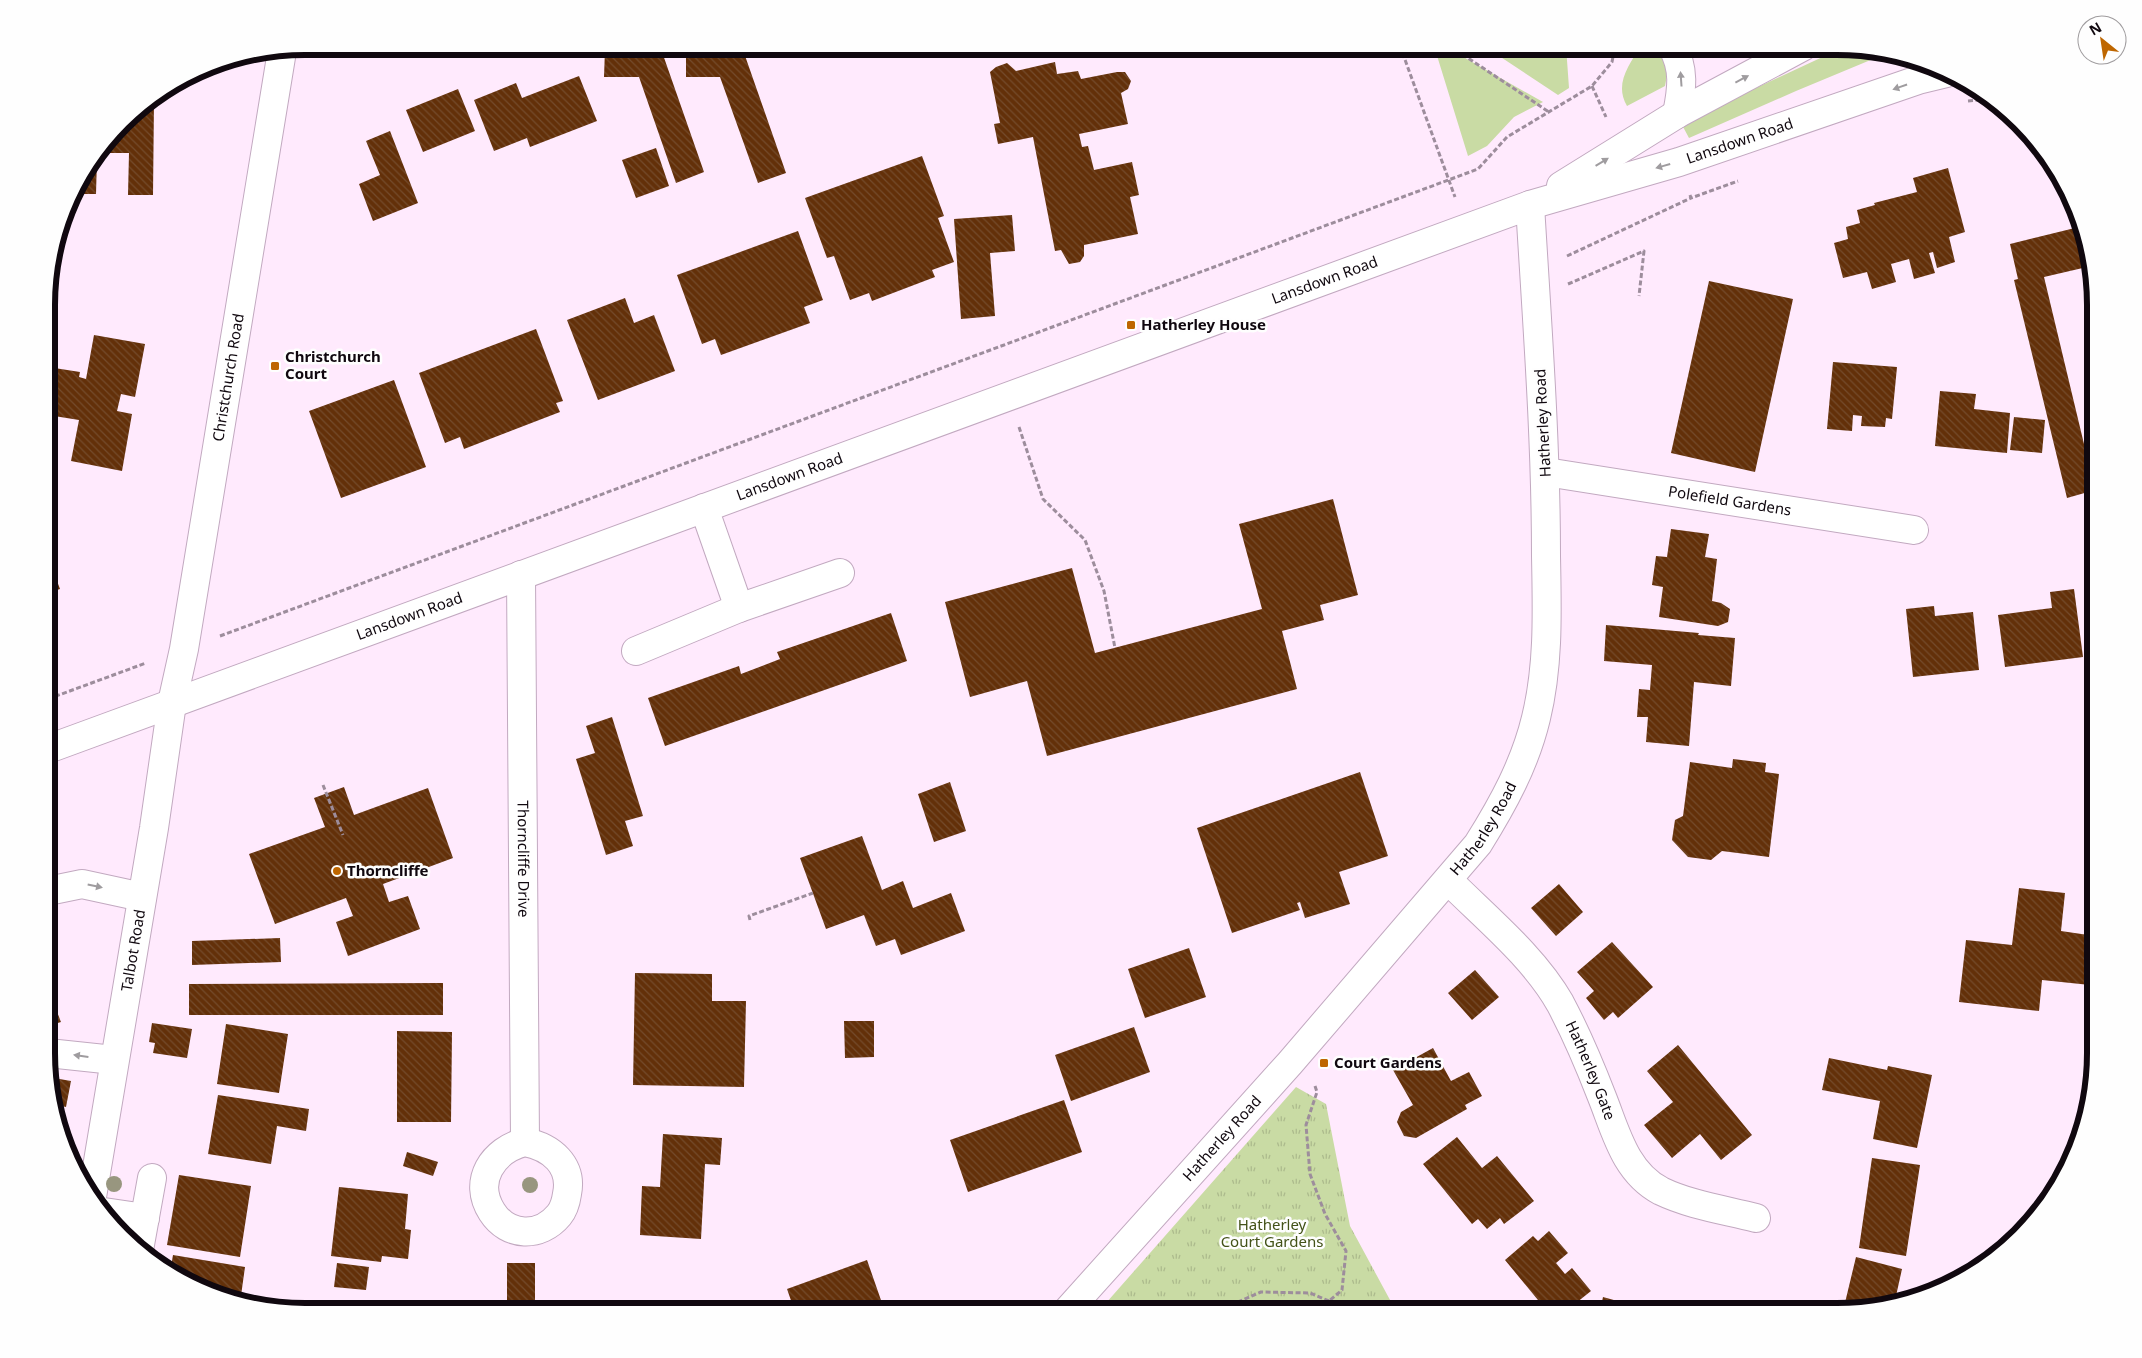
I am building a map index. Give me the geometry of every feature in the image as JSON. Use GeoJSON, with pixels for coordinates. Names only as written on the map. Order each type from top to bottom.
{"type":"FeatureCollection","features":[{"type":"Feature","properties":{"kind":"main road"},"geometry":{"type":"LineString","coordinates":[[1676,55],[1683,83],[1677,114]]}},
{"type":"Feature","properties":{"kind":"main road","name":"Lansdown Road"},"geometry":{"type":"LineString","coordinates":[[1530,205],[1677,114],[1787,55]]}},
{"type":"Feature","properties":{"kind":"main road","name":"Christchurch Road"},"geometry":{"type":"LineString","coordinates":[[172,703],[184,650],[281,56]]}},
{"type":"Feature","properties":{"kind":"main road"},"geometry":{"type":"LineString","coordinates":[[262,59],[275,90]]}},
{"type":"Feature","properties":{"kind":"main road","name":"Lansdown Road"},"geometry":{"type":"LineString","coordinates":[[55,746],[1530,205],[1679,162],[1918,80],[1936,76]]}},
{"type":"Feature","properties":{"kind":"main road","name":"Hatherley Road"},"geometry":{"type":"LineString","coordinates":[[1074,1303],[1290,1063],[1478,844],[1502,805],[1522,763],[1536,719],[1543,680],[1546,641],[1546,472],[1530,205]]}},
{"type":"Feature","properties":{"kind":"main road","name":"Polefield Gardens"},"geometry":{"type":"LineString","coordinates":[[1546,472],[1914,530]]}},
{"type":"Feature","properties":{"kind":"main road"},"geometry":{"type":"LineString","coordinates":[[704,508],[739,608]]}},
{"type":"Feature","properties":{"kind":"main road"},"geometry":{"type":"LineString","coordinates":[[636,651],[739,608],[840,573]]}},
{"type":"Feature","properties":{"kind":"main road","name":"Thorncliffe Drive"},"geometry":{"type":"LineString","coordinates":[[521,575],[525,1142]]}},
{"type":"Feature","properties":{"kind":"main road","name":"Talbot Road"},"geometry":{"type":"LineString","coordinates":[[94,1187],[172,703]]}},
{"type":"Feature","properties":{"kind":"main road","name":"Hatherley Gate"},"geometry":{"type":"LineString","coordinates":[[1448,880],[1530,962],[1549,985],[1561,1004],[1598,1088],[1623,1152],[1635,1169],[1649,1184],[1677,1197],[1756,1218]]}},
{"type":"Feature","properties":{"kind":"main road"},"geometry":{"type":"LineString","coordinates":[[55,890],[82,884],[142,897]]}},
{"type":"Feature","properties":{"kind":"main road"},"geometry":{"type":"LineString","coordinates":[[55,1054],[114,1060]]}},
{"type":"Feature","properties":{"kind":"main road"},"geometry":{"type":"LineString","coordinates":[[141,1242],[152,1178]]}},
{"type":"Feature","properties":{"kind":"main road"},"geometry":{"type":"LineString","coordinates":[[113,1213],[145,1218]]}},
{"type":"Feature","properties":{"kind":"path"},"geometry":{"type":"LineString","coordinates":[[1403,55],[1467,228]]}},
{"type":"Feature","properties":{"kind":"path"},"geometry":{"type":"LineString","coordinates":[[1464,55],[1549,112]]}},
{"type":"Feature","properties":{"kind":"path"},"geometry":{"type":"LineString","coordinates":[[55,696],[1478,169],[1507,137],[1592,86],[1612,62],[1613,55]]}},
{"type":"Feature","properties":{"kind":"path"},"geometry":{"type":"LineString","coordinates":[[1534,270],[1691,198]]}},
{"type":"Feature","properties":{"kind":"path"},"geometry":{"type":"LineString","coordinates":[[1536,298],[1644,251],[1639,296]]}},
{"type":"Feature","properties":{"kind":"path"},"geometry":{"type":"LineString","coordinates":[[1009,395],[1043,499],[1086,540],[1104,591],[1115,648]]}},
{"type":"Feature","properties":{"kind":"path"},"geometry":{"type":"LineString","coordinates":[[324,785],[343,835]]}},
{"type":"Feature","properties":{"kind":"path"},"geometry":{"type":"LineString","coordinates":[[750,920],[748,916],[813,893]]}},
{"type":"Feature","properties":{"kind":"path"},"geometry":{"type":"LineString","coordinates":[[1236,1303],[1261,1292],[1310,1293],[1329,1301],[1342,1290],[1346,1250],[1325,1214],[1310,1174],[1306,1126],[1317,1092],[1310,1070],[1290,1063]]}},
{"type":"Feature","properties":{"kind":"green space"},"geometry":{"type":"Polygon","coordinates":[[[1437,55],[1460,55],[1543,102],[1514,117],[1487,146],[1468,156],[1437,55]]]}},
{"type":"Feature","properties":{"kind":"green space"},"geometry":{"type":"Polygon","coordinates":[[[1498,55],[1567,55],[1569,88],[1558,95],[1498,55]]]}},
{"type":"Feature","properties":{"kind":"green space"},"geometry":{"type":"Polygon","coordinates":[[[1636,55],[1662,55],[1667,61],[1668,66],[1665,86],[1627,106],[1622,90],[1628,68],[1636,55]]]}},
{"type":"Feature","properties":{"kind":"green space"},"geometry":{"type":"Polygon","coordinates":[[[1827,55],[1875,58],[1689,138],[1681,123],[1827,55]]]}},
{"type":"Feature","properties":{"kind":"green space","name":"Hatherley Court Gardens"},"geometry":{"type":"Polygon","coordinates":[[[1296,1087],[1326,1104],[1350,1226],[1392,1303],[1106,1303],[1296,1087]]]}},
{"type":"Feature","properties":{"kind":"building"},"geometry":{"type":"Polygon","coordinates":[[[605,55],[663,55],[704,172],[676,183],[639,77],[604,77],[605,55]]]}},
{"type":"Feature","properties":{"kind":"building"},"geometry":{"type":"Polygon","coordinates":[[[686,55],[745,55],[786,173],[758,183],[720,77],[686,77],[686,55]]]}},
{"type":"Feature","properties":{"kind":"building"},"geometry":{"type":"Polygon","coordinates":[[[1055,62],[1057,74],[1078,71],[1081,79],[1125,72],[1131,81],[1128,89],[1121,93],[1128,124],[1079,134],[1082,147],[1088,146],[1094,170],[1132,162],[1139,195],[1130,197],[1138,234],[1084,245],[1084,256],[1080,262],[1069,264],[1061,250],[1055,251],[1033,137],[998,144],[994,124],[1000,123],[990,72],[996,67],[1007,63],[1016,71],[1055,62]]]}},
{"type":"Feature","properties":{"kind":"building"},"geometry":{"type":"Polygon","coordinates":[[[579,76],[597,121],[530,147],[527,138],[494,151],[474,100],[516,83],[522,98],[579,76]]]}},
{"type":"Feature","properties":{"kind":"building"},"geometry":{"type":"Polygon","coordinates":[[[458,89],[475,131],[423,152],[406,110],[458,89]]]}},
{"type":"Feature","properties":{"kind":"building"},"geometry":{"type":"Polygon","coordinates":[[[154,106],[153,195],[128,195],[129,153],[107,153],[128,128],[154,106]]]}},
{"type":"Feature","properties":{"kind":"building"},"geometry":{"type":"Polygon","coordinates":[[[390,131],[418,203],[373,221],[359,184],[380,175],[366,141],[390,131]]]}},
{"type":"Feature","properties":{"kind":"building"},"geometry":{"type":"Polygon","coordinates":[[[656,148],[669,186],[636,198],[622,160],[656,148]]]}},
{"type":"Feature","properties":{"kind":"building"},"geometry":{"type":"Polygon","coordinates":[[[922,156],[944,216],[938,218],[954,262],[932,270],[935,277],[872,301],[869,293],[850,300],[834,256],[827,258],[805,198],[922,156]]]}},
{"type":"Feature","properties":{"kind":"building"},"geometry":{"type":"Polygon","coordinates":[[[97,166],[96,194],[81,194],[97,166]]]}},
{"type":"Feature","properties":{"kind":"building"},"geometry":{"type":"Polygon","coordinates":[[[1948,168],[1965,232],[1949,237],[1955,262],[1937,268],[1933,252],[1929,253],[1935,273],[1914,279],[1909,259],[1891,264],[1896,282],[1872,289],[1867,272],[1843,278],[1834,243],[1848,239],[1846,227],[1860,223],[1857,210],[1875,205],[1874,203],[1917,192],[1913,178],[1948,168]]]}},
{"type":"Feature","properties":{"kind":"building"},"geometry":{"type":"Polygon","coordinates":[[[1012,215],[1015,251],[990,253],[995,316],[961,319],[954,219],[1012,215]]]}},
{"type":"Feature","properties":{"kind":"building"},"geometry":{"type":"Polygon","coordinates":[[[2075,228],[2082,256],[2084,268],[2044,277],[2087,457],[2087,492],[2067,498],[2014,280],[2018,279],[2010,244],[2075,228]]]}},
{"type":"Feature","properties":{"kind":"building"},"geometry":{"type":"Polygon","coordinates":[[[798,231],[823,300],[804,307],[810,323],[721,355],[715,339],[702,344],[677,275],[798,231]]]}},
{"type":"Feature","properties":{"kind":"building"},"geometry":{"type":"Polygon","coordinates":[[[1709,281],[1793,299],[1755,472],[1671,453],[1709,281]]]}},
{"type":"Feature","properties":{"kind":"building"},"geometry":{"type":"Polygon","coordinates":[[[625,298],[634,323],[654,315],[675,371],[598,400],[567,320],[625,298]]]}},
{"type":"Feature","properties":{"kind":"building"},"geometry":{"type":"Polygon","coordinates":[[[536,329],[563,401],[556,403],[560,412],[464,449],[460,437],[445,443],[419,373],[536,329]]]}},
{"type":"Feature","properties":{"kind":"building"},"geometry":{"type":"Polygon","coordinates":[[[94,335],[145,344],[135,397],[121,394],[117,411],[132,414],[122,471],[71,461],[79,420],[55,416],[55,368],[80,372],[79,377],[86,379],[94,335]]]}},
{"type":"Feature","properties":{"kind":"building"},"geometry":{"type":"Polygon","coordinates":[[[1833,362],[1897,367],[1892,419],[1886,418],[1885,427],[1861,426],[1862,416],[1853,415],[1852,431],[1827,429],[1833,362]]]}},
{"type":"Feature","properties":{"kind":"building"},"geometry":{"type":"Polygon","coordinates":[[[394,380],[426,467],[341,498],[309,411],[394,380]]]}},
{"type":"Feature","properties":{"kind":"building"},"geometry":{"type":"Polygon","coordinates":[[[1940,391],[1976,394],[1974,409],[2010,413],[2007,453],[1935,446],[1940,391]]]}},
{"type":"Feature","properties":{"kind":"building"},"geometry":{"type":"Polygon","coordinates":[[[2014,417],[2045,420],[2042,453],[2010,450],[2014,417]]]}},
{"type":"Feature","properties":{"kind":"building"},"geometry":{"type":"Polygon","coordinates":[[[1333,499],[1358,595],[1320,605],[1324,620],[1282,631],[1297,689],[1047,756],[1027,681],[970,697],[945,602],[1072,568],[1095,653],[1262,609],[1239,524],[1333,499]]]}},
{"type":"Feature","properties":{"kind":"building"},"geometry":{"type":"Polygon","coordinates":[[[1671,529],[1709,534],[1705,557],[1717,559],[1712,601],[1721,603],[1730,609],[1728,622],[1718,626],[1659,617],[1663,587],[1652,585],[1656,556],[1667,557],[1671,529]]]}},
{"type":"Feature","properties":{"kind":"building"},"geometry":{"type":"Polygon","coordinates":[[[55,576],[60,589],[55,591],[55,576]]]}},
{"type":"Feature","properties":{"kind":"building"},"geometry":{"type":"Polygon","coordinates":[[[2074,589],[2083,657],[2005,667],[1998,615],[2052,608],[2050,592],[2074,589]]]}},
{"type":"Feature","properties":{"kind":"building"},"geometry":{"type":"Polygon","coordinates":[[[1934,606],[1935,616],[1973,612],[1979,670],[1913,677],[1906,609],[1934,606]]]}},
{"type":"Feature","properties":{"kind":"building"},"geometry":{"type":"Polygon","coordinates":[[[891,613],[907,661],[665,746],[648,698],[739,666],[741,674],[780,659],[777,652],[891,613]]]}},
{"type":"Feature","properties":{"kind":"building"},"geometry":{"type":"Polygon","coordinates":[[[1606,625],[1735,638],[1731,686],[1694,682],[1689,746],[1646,742],[1648,717],[1637,717],[1639,689],[1650,690],[1652,665],[1604,661],[1606,625]]]}},
{"type":"Feature","properties":{"kind":"building"},"geometry":{"type":"Polygon","coordinates":[[[612,717],[643,816],[625,821],[633,846],[606,855],[576,759],[595,753],[586,726],[612,717]]]}},
{"type":"Feature","properties":{"kind":"building"},"geometry":{"type":"Polygon","coordinates":[[[1733,759],[1766,763],[1765,772],[1779,774],[1769,857],[1722,851],[1711,860],[1688,857],[1672,840],[1675,820],[1683,816],[1690,762],[1732,768],[1733,759]]]}},
{"type":"Feature","properties":{"kind":"building"},"geometry":{"type":"Polygon","coordinates":[[[1360,772],[1388,856],[1339,872],[1350,904],[1305,918],[1300,902],[1297,903],[1300,910],[1232,933],[1197,828],[1360,772]]]}},
{"type":"Feature","properties":{"kind":"building"},"geometry":{"type":"Polygon","coordinates":[[[950,782],[966,831],[934,842],[918,794],[950,782]]]}},
{"type":"Feature","properties":{"kind":"building","name":"Thorncliffe"},"geometry":{"type":"Polygon","coordinates":[[[344,787],[354,815],[428,788],[453,858],[383,884],[389,902],[408,896],[420,929],[348,956],[336,922],[353,916],[346,898],[275,924],[249,854],[325,827],[314,798],[344,787]]]}},
{"type":"Feature","properties":{"kind":"building"},"geometry":{"type":"Polygon","coordinates":[[[862,836],[882,890],[903,881],[913,908],[951,893],[965,931],[901,955],[895,939],[876,946],[864,915],[826,929],[800,858],[862,836]]]}},
{"type":"Feature","properties":{"kind":"building"},"geometry":{"type":"Polygon","coordinates":[[[1559,884],[1583,912],[1556,936],[1531,908],[1559,884]]]}},
{"type":"Feature","properties":{"kind":"building"},"geometry":{"type":"Polygon","coordinates":[[[2019,888],[2065,893],[2061,931],[2087,935],[2087,985],[2042,980],[2039,1011],[1959,1002],[1966,940],[2012,945],[2019,888]]]}},
{"type":"Feature","properties":{"kind":"building"},"geometry":{"type":"Polygon","coordinates":[[[280,938],[281,962],[192,965],[192,941],[280,938]]]}},
{"type":"Feature","properties":{"kind":"building"},"geometry":{"type":"Polygon","coordinates":[[[1612,942],[1653,987],[1618,1018],[1613,1012],[1604,1020],[1586,998],[1594,991],[1577,972],[1612,942]]]}},
{"type":"Feature","properties":{"kind":"building"},"geometry":{"type":"Polygon","coordinates":[[[1189,948],[1206,997],[1145,1018],[1128,969],[1189,948]]]}},
{"type":"Feature","properties":{"kind":"building"},"geometry":{"type":"Polygon","coordinates":[[[1475,970],[1499,997],[1472,1020],[1448,993],[1475,970]]]}},
{"type":"Feature","properties":{"kind":"building"},"geometry":{"type":"Polygon","coordinates":[[[635,973],[712,974],[712,1001],[746,1001],[744,1087],[633,1085],[635,973]]]}},
{"type":"Feature","properties":{"kind":"building"},"geometry":{"type":"Polygon","coordinates":[[[443,983],[443,1015],[189,1015],[189,984],[443,983]]]}},
{"type":"Feature","properties":{"kind":"building"},"geometry":{"type":"Polygon","coordinates":[[[55,1007],[61,1022],[55,1024],[55,1007]]]}},
{"type":"Feature","properties":{"kind":"building"},"geometry":{"type":"Polygon","coordinates":[[[844,1021],[874,1021],[874,1057],[845,1058],[844,1021]]]}},
{"type":"Feature","properties":{"kind":"building"},"geometry":{"type":"Polygon","coordinates":[[[152,1023],[192,1029],[187,1058],[153,1053],[155,1043],[149,1042],[152,1023]]]}},
{"type":"Feature","properties":{"kind":"building"},"geometry":{"type":"Polygon","coordinates":[[[226,1024],[288,1034],[279,1093],[217,1084],[226,1024]]]}},
{"type":"Feature","properties":{"kind":"building"},"geometry":{"type":"Polygon","coordinates":[[[1134,1027],[1150,1072],[1071,1101],[1055,1055],[1134,1027]]]}},
{"type":"Feature","properties":{"kind":"building"},"geometry":{"type":"Polygon","coordinates":[[[397,1031],[452,1032],[451,1122],[397,1122],[397,1031]]]}},
{"type":"Feature","properties":{"kind":"building"},"geometry":{"type":"Polygon","coordinates":[[[1678,1045],[1752,1135],[1721,1160],[1700,1134],[1672,1158],[1644,1125],[1673,1102],[1647,1071],[1678,1045]]]}},
{"type":"Feature","properties":{"kind":"building"},"geometry":{"type":"Polygon","coordinates":[[[1433,1048],[1451,1081],[1469,1072],[1482,1096],[1465,1105],[1467,1109],[1416,1138],[1404,1136],[1397,1122],[1401,1112],[1413,1105],[1393,1070],[1433,1048]]]}},
{"type":"Feature","properties":{"kind":"building"},"geometry":{"type":"Polygon","coordinates":[[[1829,1058],[1887,1070],[1888,1066],[1932,1075],[1917,1148],[1873,1139],[1880,1101],[1822,1090],[1829,1058]]]}},
{"type":"Feature","properties":{"kind":"building"},"geometry":{"type":"Polygon","coordinates":[[[57,1078],[71,1081],[66,1107],[61,1106],[57,1078]]]}},
{"type":"Feature","properties":{"kind":"building"},"geometry":{"type":"Polygon","coordinates":[[[218,1095],[309,1109],[306,1131],[277,1126],[271,1164],[208,1154],[218,1095]]]}},
{"type":"Feature","properties":{"kind":"building"},"geometry":{"type":"Polygon","coordinates":[[[1064,1100],[1082,1152],[968,1192],[950,1140],[1064,1100]]]}},
{"type":"Feature","properties":{"kind":"building"},"geometry":{"type":"Polygon","coordinates":[[[663,1134],[722,1138],[720,1165],[705,1164],[701,1239],[640,1235],[642,1186],[660,1187],[663,1134]]]}},
{"type":"Feature","properties":{"kind":"building"},"geometry":{"type":"Polygon","coordinates":[[[1457,1137],[1482,1168],[1497,1156],[1534,1201],[1504,1224],[1500,1218],[1487,1229],[1478,1219],[1472,1224],[1423,1164],[1457,1137]]]}},
{"type":"Feature","properties":{"kind":"building"},"geometry":{"type":"Polygon","coordinates":[[[407,1152],[438,1162],[433,1176],[403,1166],[407,1152]]]}},
{"type":"Feature","properties":{"kind":"building"},"geometry":{"type":"Polygon","coordinates":[[[1872,1158],[1920,1165],[1906,1256],[1859,1248],[1872,1158]]]}},
{"type":"Feature","properties":{"kind":"building"},"geometry":{"type":"Polygon","coordinates":[[[179,1175],[251,1186],[240,1257],[167,1245],[179,1175]]]}},
{"type":"Feature","properties":{"kind":"building"},"geometry":{"type":"Polygon","coordinates":[[[339,1187],[408,1194],[405,1229],[411,1230],[408,1259],[382,1256],[381,1262],[331,1256],[339,1187]]]}},
{"type":"Feature","properties":{"kind":"building"},"geometry":{"type":"Polygon","coordinates":[[[1549,1231],[1568,1253],[1556,1263],[1565,1274],[1572,1268],[1591,1291],[1576,1303],[1540,1303],[1505,1260],[1533,1236],[1538,1241],[1549,1231]]]}},
{"type":"Feature","properties":{"kind":"building"},"geometry":{"type":"Polygon","coordinates":[[[173,1255],[245,1267],[241,1294],[209,1284],[171,1264],[173,1255]]]}},
{"type":"Feature","properties":{"kind":"building"},"geometry":{"type":"Polygon","coordinates":[[[1856,1257],[1902,1269],[1896,1295],[1870,1301],[1845,1303],[1856,1257]]]}},
{"type":"Feature","properties":{"kind":"building"},"geometry":{"type":"Polygon","coordinates":[[[867,1260],[882,1303],[792,1303],[787,1289],[867,1260]]]}},
{"type":"Feature","properties":{"kind":"building"},"geometry":{"type":"Polygon","coordinates":[[[337,1263],[369,1267],[366,1290],[334,1287],[337,1263]]]}},
{"type":"Feature","properties":{"kind":"building"},"geometry":{"type":"Polygon","coordinates":[[[507,1263],[535,1263],[535,1301],[507,1300],[507,1263]]]}},
{"type":"Feature","properties":{"kind":"building"},"geometry":{"type":"Polygon","coordinates":[[[1603,1297],[1625,1303],[1602,1303],[1603,1297]]]}},
{"type":"Feature","properties":{"kind":"place","name":"Hatherley House"},"geometry":{"type":"Point","coordinates":[1131,325]}},
{"type":"Feature","properties":{"kind":"place","name":"Christchurch Court"},"geometry":{"type":"Point","coordinates":[275,366]}},
{"type":"Feature","properties":{"kind":"place","name":"Thorncliffe"},"geometry":{"type":"Point","coordinates":[337,871]}},
{"type":"Feature","properties":{"kind":"place","name":"Court Gardens"},"geometry":{"type":"Point","coordinates":[1324,1063]}}]}
